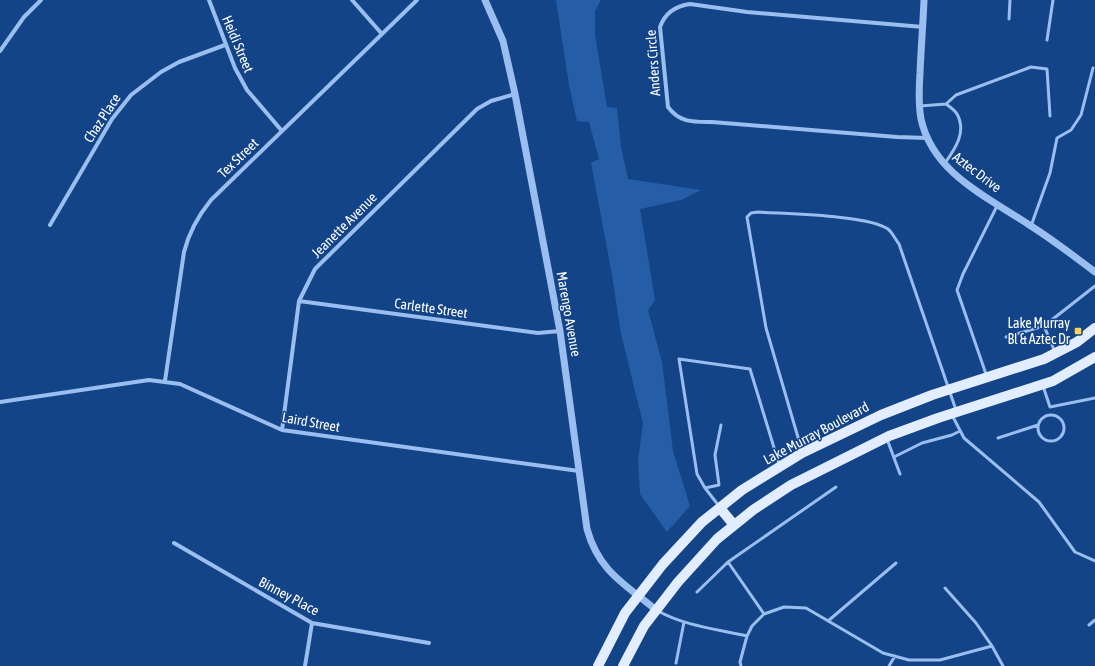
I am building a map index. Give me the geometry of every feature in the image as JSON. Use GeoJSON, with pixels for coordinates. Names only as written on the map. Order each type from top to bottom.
{"type":"FeatureCollection","features":[{"type":"Feature","properties":{"kind":"main road","name":"Lake Murray Boulevard"},"geometry":{"type":"LineString","coordinates":[[598,666],[626,613],[663,564],[702,522],[742,490],[802,453],[881,415],[950,390],[1044,359],[1077,342],[1095,328]]}},
{"type":"Feature","properties":{"kind":"main road"},"geometry":{"type":"LineString","coordinates":[[623,666],[644,626],[678,582],[717,539],[753,510],[792,485],[886,438],[954,412],[1053,380],[1095,356]]}},
{"type":"Feature","properties":{"kind":"main road"},"geometry":{"type":"LineString","coordinates":[[720,508],[734,525]]}},
{"type":"Feature","properties":{"kind":"street"},"geometry":{"type":"LineString","coordinates":[[0,51],[24,17],[41,0]]}},
{"type":"Feature","properties":{"kind":"street","name":"Heidi Street"},"geometry":{"type":"LineString","coordinates":[[209,0],[225,45],[247,90],[282,131]]}},
{"type":"Feature","properties":{"kind":"street"},"geometry":{"type":"LineString","coordinates":[[352,0],[382,34]]}},
{"type":"Feature","properties":{"kind":"street","name":"Tex Street"},"geometry":{"type":"LineString","coordinates":[[165,381],[184,252],[193,225],[198,216],[211,200],[418,0]]}},
{"type":"Feature","properties":{"kind":"street","name":"Marengo Avenue"},"geometry":{"type":"LineString","coordinates":[[485,0],[503,41],[515,94],[560,331],[587,529],[597,555],[608,570],[617,580],[656,610]]}},
{"type":"Feature","properties":{"kind":"street","name":"Aztec Drive"},"geometry":{"type":"LineString","coordinates":[[924,0],[919,98],[921,118],[927,138],[937,156],[962,180],[1031,226],[1095,272]]}},
{"type":"Feature","properties":{"kind":"street","name":"Anders Circle"},"geometry":{"type":"LineString","coordinates":[[923,27],[747,12],[690,4],[683,5],[671,11],[666,15],[660,27],[668,107],[680,118],[689,121],[927,138]]}},
{"type":"Feature","properties":{"kind":"street","name":"Chaz Place"},"geometry":{"type":"LineString","coordinates":[[50,225],[112,119],[131,94],[160,72],[225,45]]}},
{"type":"Feature","properties":{"kind":"street","name":"Jeanette Avenue"},"geometry":{"type":"LineString","coordinates":[[282,430],[298,301],[315,269],[477,109],[491,101],[515,94]]}},
{"type":"Feature","properties":{"kind":"street","name":"Carlette Street"},"geometry":{"type":"LineString","coordinates":[[298,301],[538,333],[560,331]]}},
{"type":"Feature","properties":{"kind":"street","name":"Laird Street"},"geometry":{"type":"LineString","coordinates":[[0,402],[149,380],[165,381],[180,384],[282,430],[579,471]]}},
{"type":"Feature","properties":{"kind":"street","name":"Binney Place"},"geometry":{"type":"LineString","coordinates":[[174,543],[312,623],[429,643]]}},
{"type":"Feature","properties":{"kind":"street"},"geometry":{"type":"LineString","coordinates":[[305,666],[312,623]]}},
{"type":"Feature","properties":{"kind":"lane"},"geometry":{"type":"LineString","coordinates":[[1009,19],[1010,0]]}},
{"type":"Feature","properties":{"kind":"lane"},"geometry":{"type":"LineString","coordinates":[[1047,40],[1053,0]]}},
{"type":"Feature","properties":{"kind":"lane"},"geometry":{"type":"LineString","coordinates":[[920,106],[946,104],[956,94],[1031,66],[1047,69],[1050,116]]}},
{"type":"Feature","properties":{"kind":"lane"},"geometry":{"type":"LineString","coordinates":[[1031,226],[1050,173],[1057,138],[1071,130],[1081,115],[1093,68]]}},
{"type":"Feature","properties":{"kind":"lane"},"geometry":{"type":"LineString","coordinates":[[944,164],[957,145],[962,126],[957,113],[946,104]]}},
{"type":"Feature","properties":{"kind":"lane"},"geometry":{"type":"LineString","coordinates":[[987,378],[957,290],[963,274],[998,205]]}},
{"type":"Feature","properties":{"kind":"lane"},"geometry":{"type":"LineString","coordinates":[[802,453],[766,328],[747,217],[751,213],[797,214],[869,221],[888,229],[899,244],[950,390],[954,412],[960,431],[964,438],[1039,502],[1075,552],[1095,561]]}},
{"type":"Feature","properties":{"kind":"lane"},"geometry":{"type":"LineString","coordinates":[[1006,337],[1044,326],[1095,286]]}},
{"type":"Feature","properties":{"kind":"lane"},"geometry":{"type":"LineString","coordinates":[[1044,326],[1055,353]]}},
{"type":"Feature","properties":{"kind":"lane"},"geometry":{"type":"LineString","coordinates":[[720,508],[705,488],[697,474],[679,359],[750,369],[780,466]]}},
{"type":"Feature","properties":{"kind":"lane"},"geometry":{"type":"LineString","coordinates":[[1042,384],[1051,414]]}},
{"type":"Feature","properties":{"kind":"lane"},"geometry":{"type":"LineString","coordinates":[[1050,407],[1095,398]]}},
{"type":"Feature","properties":{"kind":"lane"},"geometry":{"type":"LineString","coordinates":[[1051,414],[1059,417],[1064,424],[1064,432],[1060,438],[1052,442],[1044,440],[1038,434],[1038,425],[1042,418],[1051,414]]}},
{"type":"Feature","properties":{"kind":"lane"},"geometry":{"type":"LineString","coordinates":[[705,488],[719,485],[715,455],[721,425]]}},
{"type":"Feature","properties":{"kind":"lane"},"geometry":{"type":"LineString","coordinates":[[998,438],[1038,425]]}},
{"type":"Feature","properties":{"kind":"lane"},"geometry":{"type":"LineString","coordinates":[[894,457],[922,443],[952,435],[960,431]]}},
{"type":"Feature","properties":{"kind":"lane"},"geometry":{"type":"LineString","coordinates":[[886,438],[900,474]]}},
{"type":"Feature","properties":{"kind":"lane"},"geometry":{"type":"LineString","coordinates":[[697,592],[728,562],[836,487]]}},
{"type":"Feature","properties":{"kind":"lane"},"geometry":{"type":"LineString","coordinates":[[728,562],[764,614]]}},
{"type":"Feature","properties":{"kind":"lane"},"geometry":{"type":"LineString","coordinates":[[828,621],[896,563]]}},
{"type":"Feature","properties":{"kind":"lane"},"geometry":{"type":"LineString","coordinates":[[945,588],[976,623],[992,646],[1003,666]]}},
{"type":"Feature","properties":{"kind":"lane"},"geometry":{"type":"LineString","coordinates":[[741,666],[740,662],[747,636],[752,626],[764,614],[784,606],[806,608],[883,653],[909,660],[940,660],[992,646]]}},
{"type":"Feature","properties":{"kind":"lane"},"geometry":{"type":"LineString","coordinates":[[656,610],[669,617],[684,622],[747,636]]}},
{"type":"Feature","properties":{"kind":"lane"},"geometry":{"type":"LineString","coordinates":[[1089,625],[1095,620]]}},
{"type":"Feature","properties":{"kind":"lane"},"geometry":{"type":"LineString","coordinates":[[676,663],[684,622]]}},
{"type":"Feature","properties":{"kind":"lane"},"geometry":{"type":"LineString","coordinates":[[889,666],[895,656]]}},
{"type":"Feature","properties":{"kind":"shaded area"},"geometry":{"type":"Polygon","coordinates":[[[556,0],[601,0],[595,11],[595,35],[607,107],[617,108],[621,147],[628,179],[701,190],[681,200],[640,209],[655,300],[648,310],[662,362],[673,451],[690,506],[667,532],[640,494],[638,461],[643,423],[621,334],[612,275],[591,163],[599,159],[589,122],[577,121],[569,85],[556,0]]]}},
{"type":"Feature","properties":{"kind":"place","name":"Lake Murray Bl & Aztec Dr"},"geometry":{"type":"Point","coordinates":[1078,331]}}]}
